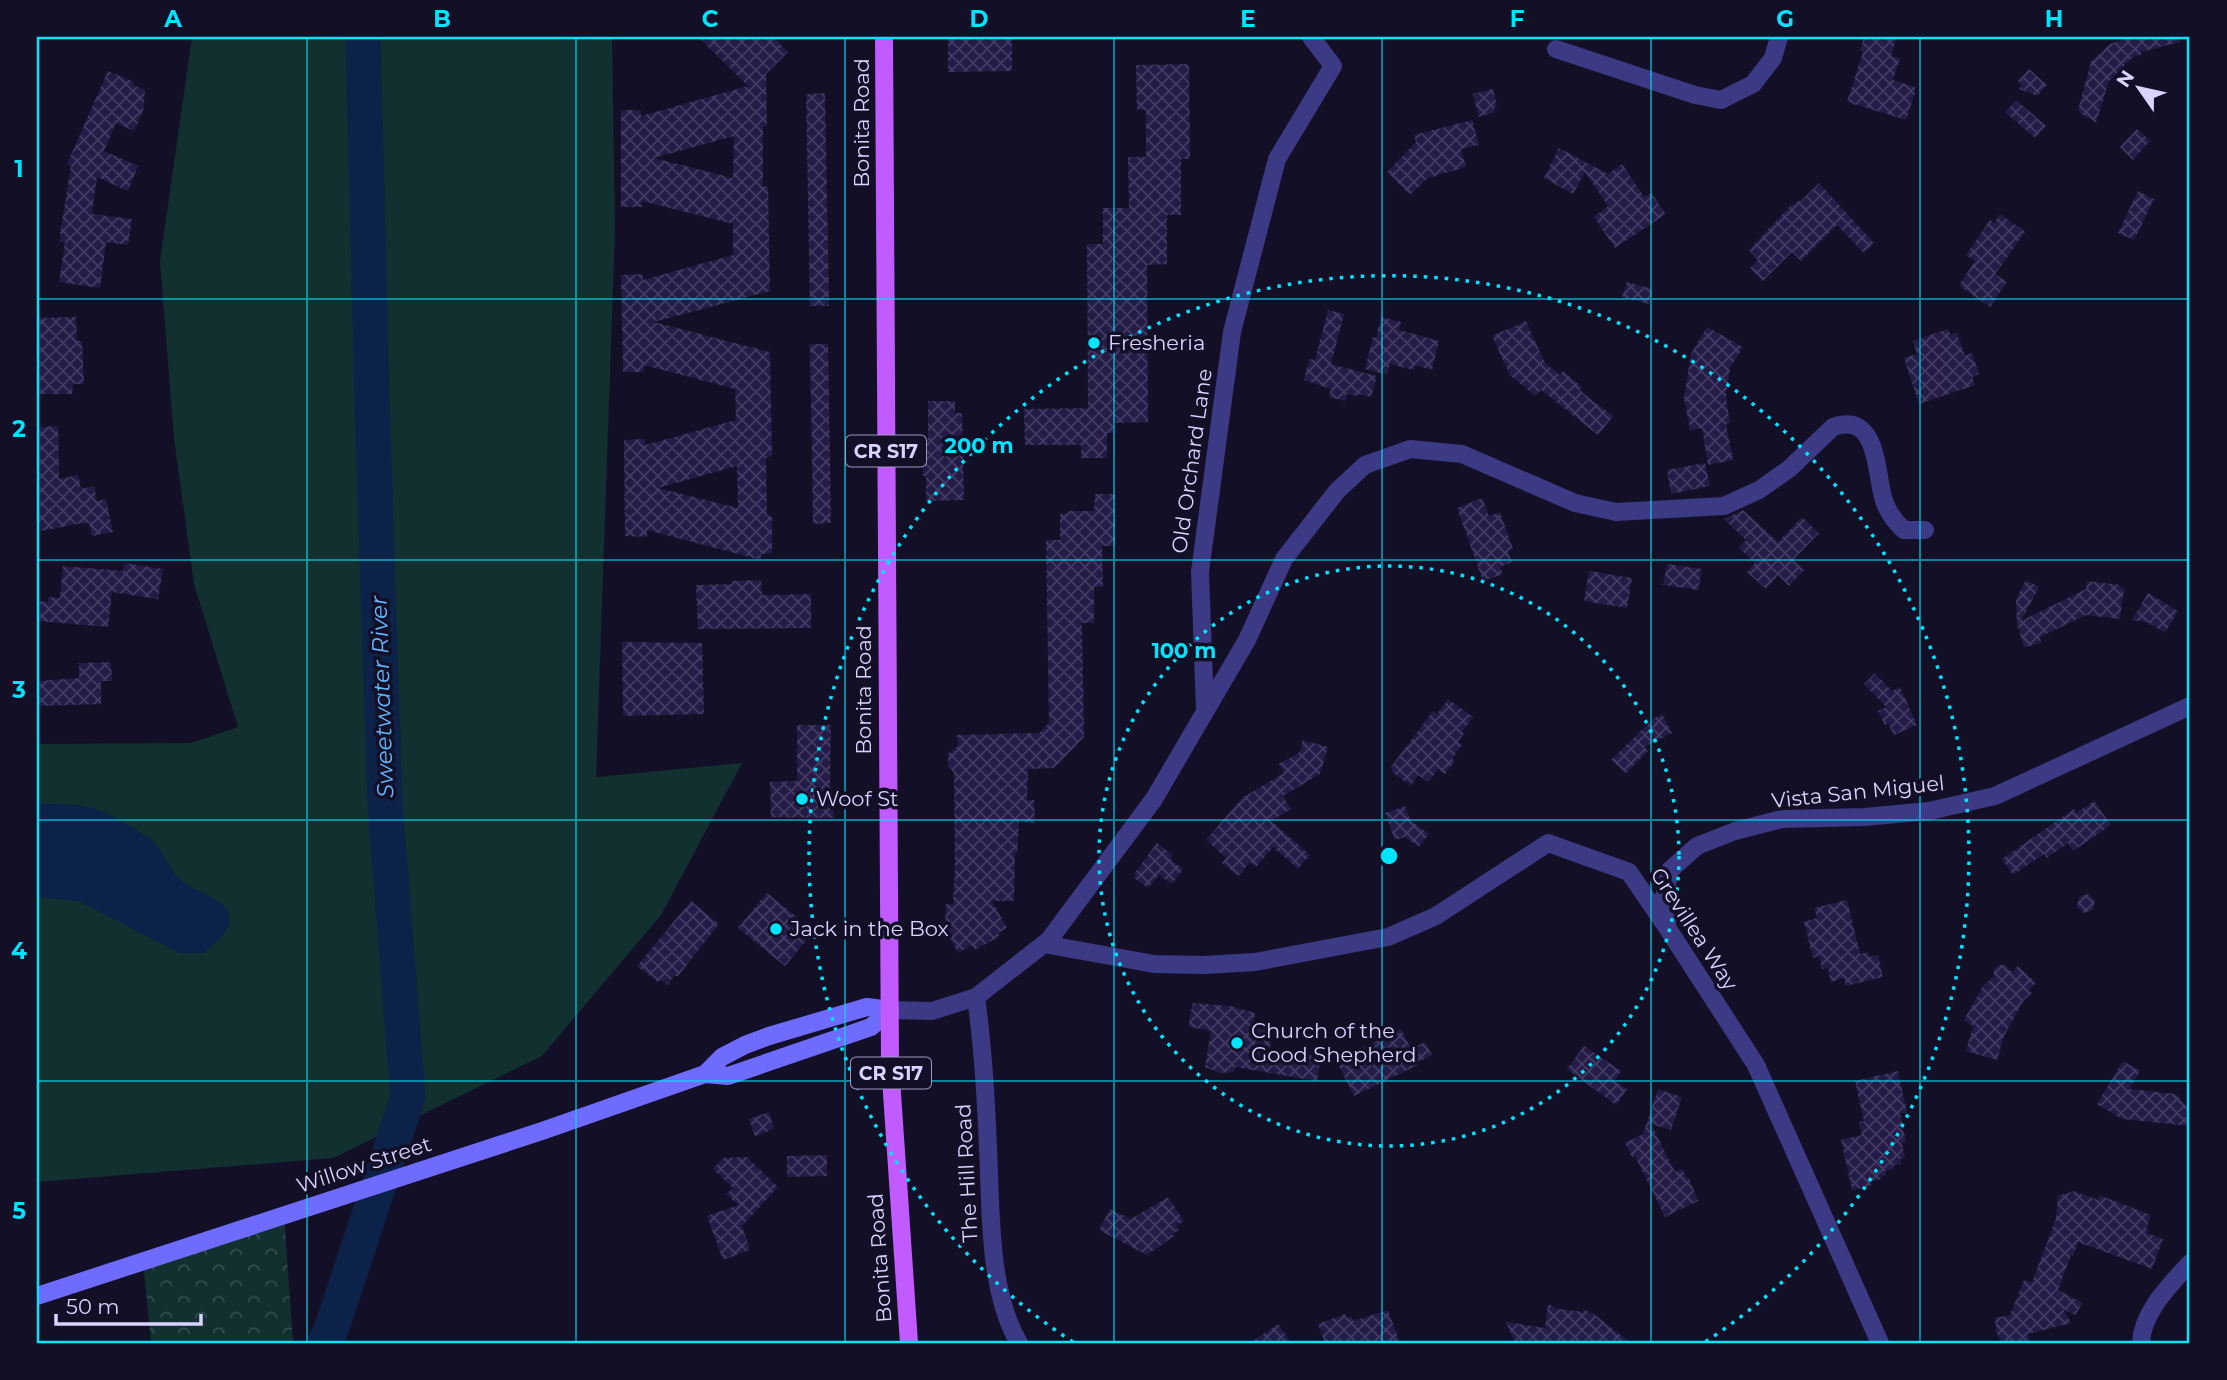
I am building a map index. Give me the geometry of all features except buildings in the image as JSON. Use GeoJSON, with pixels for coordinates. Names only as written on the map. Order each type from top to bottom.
{"type":"FeatureCollection","features":[{"type":"Feature","properties":{"kind":"main road","name":"Bonita Road"},"geometry":{"type":"LineString","coordinates":[[884,37],[890,1063],[908,1343]]}},
{"type":"Feature","properties":{"kind":"main road","name":"Willow Street"},"geometry":{"type":"LineString","coordinates":[[37,1296],[542,1131],[705,1074],[728,1076],[871,1027],[890,1010]]}},
{"type":"Feature","properties":{"kind":"street","name":"Old Orchard Lane"},"geometry":{"type":"LineString","coordinates":[[1205,710],[1200,572],[1232,332],[1277,159],[1333,66],[1311,37]]}},
{"type":"Feature","properties":{"kind":"street"},"geometry":{"type":"LineString","coordinates":[[1556,49],[1695,95],[1721,100],[1753,84],[1773,58],[1779,37]]}},
{"type":"Feature","properties":{"kind":"street"},"geometry":{"type":"LineString","coordinates":[[890,1010],[932,1011],[976,997],[1049,940],[1154,799],[1247,640],[1284,559],[1337,491],[1365,466],[1410,449],[1462,454],[1574,503],[1616,512],[1724,506],[1759,490],[1789,469],[1833,427],[1842,424],[1857,426],[1872,442],[1879,466],[1882,494],[1894,521],[1904,530],[1925,530]]}},
{"type":"Feature","properties":{"kind":"street","name":"Vista San Miguel"},"geometry":{"type":"LineString","coordinates":[[1670,932],[1662,906],[1670,870],[1697,846],[1735,831],[1782,819],[1865,817],[1929,811],[1995,796],[2190,706]]}},
{"type":"Feature","properties":{"kind":"street","name":"Grevillea Way"},"geometry":{"type":"LineString","coordinates":[[1044,944],[1154,964],[1255,962],[1388,937],[1436,916],[1548,843],[1629,872],[1756,1066],[1880,1343]]}},
{"type":"Feature","properties":{"kind":"street","name":"The Hill Road"},"geometry":{"type":"LineString","coordinates":[[976,997],[984,1060],[994,1264],[1011,1329],[1019,1343]]}},
{"type":"Feature","properties":{"kind":"street"},"geometry":{"type":"LineString","coordinates":[[2141,1343],[2142,1328],[2149,1315],[2190,1263]]}},
{"type":"Feature","properties":{"kind":"green space"},"geometry":{"type":"Polygon","coordinates":[[[192,37],[612,37],[615,230],[596,777],[742,763],[661,915],[542,1056],[333,1158],[37,1182],[37,744],[191,743],[238,727],[194,584],[174,439],[160,261],[192,37]]]}},
{"type":"Feature","properties":{"kind":"green space"},"geometry":{"type":"Polygon","coordinates":[[[284,1213],[293,1343],[151,1343],[143,1261],[284,1213]]]}},
{"type":"Feature","properties":{"kind":"water"},"geometry":{"type":"Polygon","coordinates":[[[37,804],[84,806],[105,812],[148,837],[183,882],[222,904],[229,915],[225,931],[204,953],[180,953],[78,901],[37,897],[37,804]]]}},
{"type":"Feature","properties":{"kind":"water"},"geometry":{"type":"Polygon","coordinates":[[[391,818],[397,820],[421,1100],[416,1101],[391,818]]]}},
{"type":"Feature","properties":{"kind":"waterway","name":"Sweetwater River"},"geometry":{"type":"LineString","coordinates":[[324,1343],[330,1333],[408,1097],[385,805],[363,37]]}},
{"type":"Feature","properties":{"kind":"place","name":"Fresheria"},"geometry":{"type":"Point","coordinates":[1094,343]}},
{"type":"Feature","properties":{"kind":"place","name":"Woof St"},"geometry":{"type":"Point","coordinates":[802,799]}},
{"type":"Feature","properties":{"kind":"place","name":"Jack in the Box"},"geometry":{"type":"Point","coordinates":[776,929]}},
{"type":"Feature","properties":{"kind":"place","name":"Church of the Good Shepherd"},"geometry":{"type":"Point","coordinates":[1237,1043]}}]}
